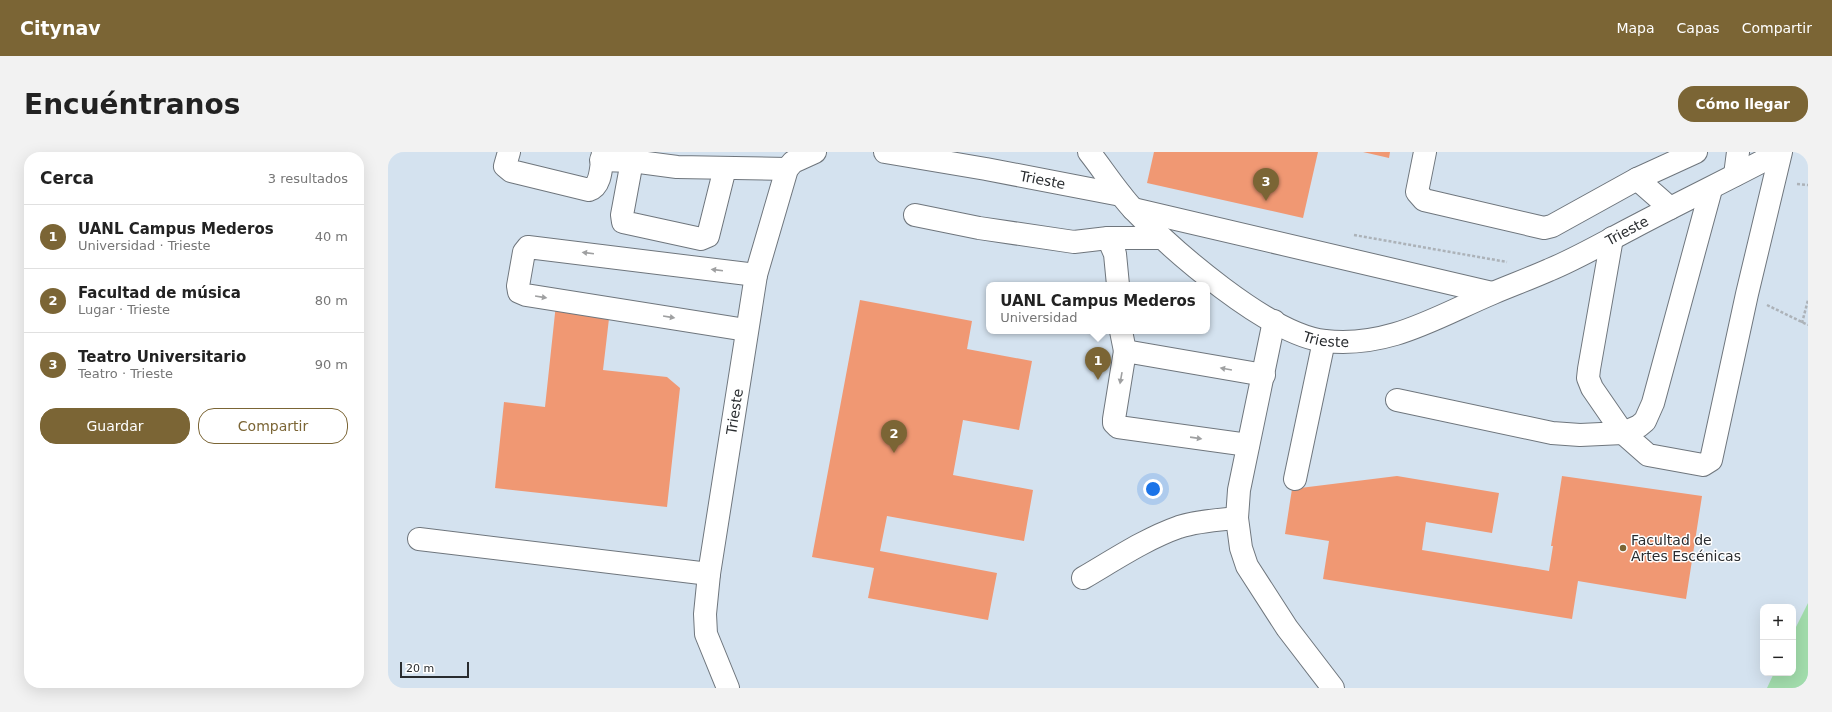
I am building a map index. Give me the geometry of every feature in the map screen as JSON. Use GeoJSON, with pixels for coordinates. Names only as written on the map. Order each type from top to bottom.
{"type":"FeatureCollection","features":[{"type":"Feature","properties":{"kind":"street"},"geometry":{"type":"LineString","coordinates":[[509,152],[505,166],[511,171],[588,190],[594,188],[598,183],[602,156],[677,168],[787,168],[793,162],[815,152]]}},
{"type":"Feature","properties":{"kind":"street","name":"Trieste"},"geometry":{"type":"LineString","coordinates":[[885,152],[986,169],[1127,202],[1162,238],[1212,279],[1254,310],[1295,332],[1324,341],[1364,342],[1412,330],[1492,293],[1551,270],[1670,208],[1711,189],[1780,152]]}},
{"type":"Feature","properties":{"kind":"street"},"geometry":{"type":"LineString","coordinates":[[1089,152],[1127,202],[1492,293]]}},
{"type":"Feature","properties":{"kind":"street"},"geometry":{"type":"LineString","coordinates":[[1425,152],[1417,192],[1424,200],[1539,227],[1552,226],[1637,179],[1696,152]]}},
{"type":"Feature","properties":{"kind":"street"},"geometry":{"type":"LineString","coordinates":[[1735,176],[1738,152]]}},
{"type":"Feature","properties":{"kind":"street"},"geometry":{"type":"LineString","coordinates":[[1612,238],[1588,378],[1592,388],[1623,432],[1650,456],[1703,465],[1709,462],[1780,152]]}},
{"type":"Feature","properties":{"kind":"street"},"geometry":{"type":"LineString","coordinates":[[632,161],[622,215],[623,222],[701,240],[708,236],[725,168]]}},
{"type":"Feature","properties":{"kind":"street","name":"Trieste"},"geometry":{"type":"LineString","coordinates":[[728,688],[706,634],[705,614],[709,574],[746,330],[756,275],[787,168]]}},
{"type":"Feature","properties":{"kind":"street"},"geometry":{"type":"LineString","coordinates":[[1637,179],[1670,208]]}},
{"type":"Feature","properties":{"kind":"street"},"geometry":{"type":"LineString","coordinates":[[1397,400],[1552,433],[1580,435],[1623,432],[1639,426],[1645,421],[1653,403],[1711,189]]}},
{"type":"Feature","properties":{"kind":"street"},"geometry":{"type":"LineString","coordinates":[[915,215],[978,228],[1074,242],[1108,238],[1162,238]]}},
{"type":"Feature","properties":{"kind":"street"},"geometry":{"type":"LineString","coordinates":[[1108,238],[1115,254],[1118,282]]}},
{"type":"Feature","properties":{"kind":"street"},"geometry":{"type":"LineString","coordinates":[[746,330],[526,295],[519,292],[518,286],[524,252],[528,247],[756,275]]}},
{"type":"Feature","properties":{"kind":"street"},"geometry":{"type":"LineString","coordinates":[[1274,321],[1264,375],[1248,445],[1237,518],[1241,548],[1247,566],[1287,628],[1333,688]]}},
{"type":"Feature","properties":{"kind":"street"},"geometry":{"type":"LineString","coordinates":[[1248,445],[1118,427],[1114,423],[1114,419],[1123,341],[1264,375]]}},
{"type":"Feature","properties":{"kind":"street"},"geometry":{"type":"LineString","coordinates":[[1295,480],[1324,341]]}},
{"type":"Feature","properties":{"kind":"street"},"geometry":{"type":"LineString","coordinates":[[1083,578],[1159,535],[1179,527],[1200,522],[1237,518]]}},
{"type":"Feature","properties":{"kind":"street"},"geometry":{"type":"LineString","coordinates":[[419,539],[709,574]]}},
{"type":"Feature","properties":{"kind":"path"},"geometry":{"type":"LineString","coordinates":[[1747,294],[1808,325]]}},
{"type":"Feature","properties":{"kind":"path"},"geometry":{"type":"LineString","coordinates":[[1802,323],[1808,300]]}},
{"type":"Feature","properties":{"kind":"shaded area"},"geometry":{"type":"Polygon","coordinates":[[[388,152],[1808,152],[1808,688],[388,688],[388,152]]]}},
{"type":"Feature","properties":{"kind":"green space"},"geometry":{"type":"Polygon","coordinates":[[[1808,603],[1808,688],[1767,688],[1773,676],[1796,676],[1796,627],[1808,603]]]}},
{"type":"Feature","properties":{"kind":"building"},"geometry":{"type":"Polygon","coordinates":[[[1154,152],[1318,152],[1303,218],[1147,183],[1154,152]]]}},
{"type":"Feature","properties":{"kind":"building"},"geometry":{"type":"Polygon","coordinates":[[[1363,152],[1390,152],[1389,158],[1363,152]]]}},
{"type":"Feature","properties":{"kind":"building"},"geometry":{"type":"Polygon","coordinates":[[[860,300],[972,321],[967,349],[1032,361],[1019,430],[963,420],[953,475],[1033,490],[1024,541],[887,516],[880,551],[997,573],[988,620],[868,598],[874,568],[812,557],[860,300]]]}},
{"type":"Feature","properties":{"kind":"building"},"geometry":{"type":"Polygon","coordinates":[[[556,304],[610,310],[603,370],[667,377],[680,388],[667,507],[495,488],[504,402],[545,407],[556,304]]]}},
{"type":"Feature","properties":{"kind":"building","name":"Facultad de Artes Escénicas"},"geometry":{"type":"Polygon","coordinates":[[[1397,476],[1499,493],[1492,533],[1426,522],[1422,550],[1549,571],[1553,546],[1551,546],[1562,476],[1702,496],[1686,599],[1578,581],[1572,619],[1323,579],[1329,541],[1285,534],[1292,489],[1397,476]]]}},
{"type":"Feature","properties":{"kind":"place","name":"Teatro Universitario"},"geometry":{"type":"Point","coordinates":[1266,201]}},
{"type":"Feature","properties":{"kind":"place","name":"UANL Campus Mederos"},"geometry":{"type":"Point","coordinates":[1098,380]}},
{"type":"Feature","properties":{"kind":"place","name":"Facultad de música"},"geometry":{"type":"Point","coordinates":[894,453]}},
{"type":"Feature","properties":{"kind":"place","name":"Facultad de Artes Escénicas"},"geometry":{"type":"Point","coordinates":[1623,548]}}]}
